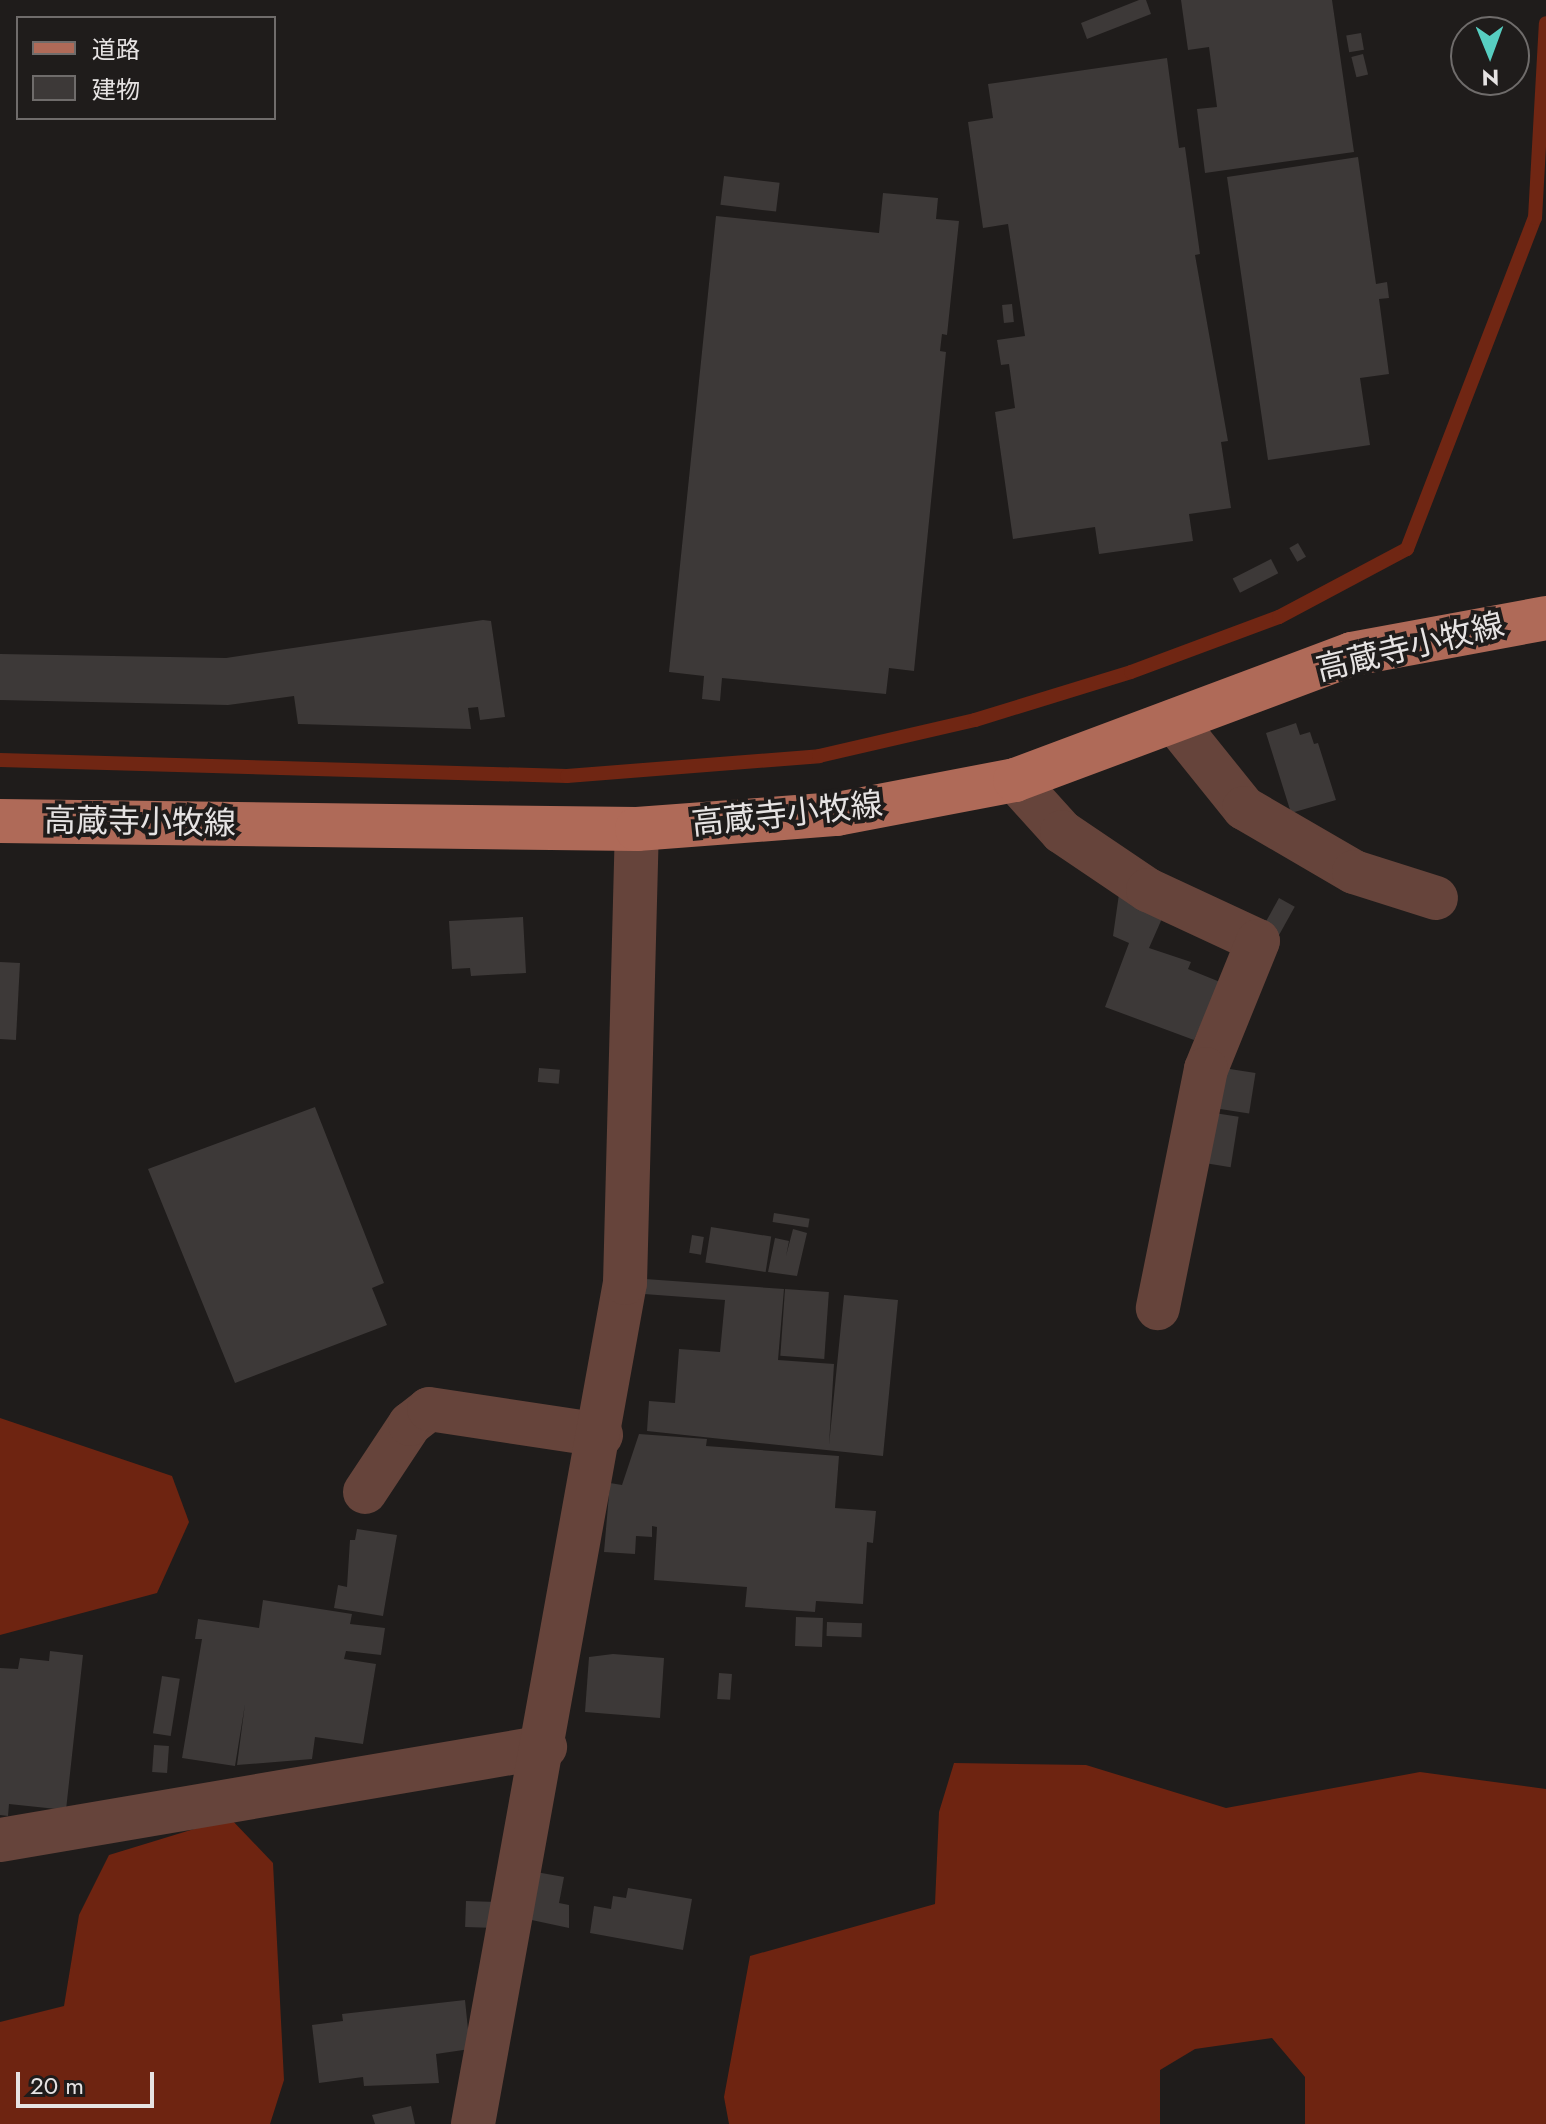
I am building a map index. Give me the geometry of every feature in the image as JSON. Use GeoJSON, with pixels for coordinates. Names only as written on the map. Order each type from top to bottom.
{"type":"FeatureCollection","features":[{"type":"Feature","properties":{"kind":"main road","name":"高蔵寺小牧線"},"geometry":{"type":"LineString","coordinates":[[0,821],[637,829],[837,814],[1015,780],[1352,654],[1546,618]]}},
{"type":"Feature","properties":{"kind":"street"},"geometry":{"type":"LineString","coordinates":[[1174,721],[1244,808],[1354,872],[1436,898]]}},
{"type":"Feature","properties":{"kind":"street"},"geometry":{"type":"LineString","coordinates":[[1015,780],[1062,832],[1148,890],[1258,941],[1206,1069],[1158,1308]]}},
{"type":"Feature","properties":{"kind":"street"},"geometry":{"type":"LineString","coordinates":[[473,2124],[545,1747],[625,1283],[637,829]]}},
{"type":"Feature","properties":{"kind":"street"},"geometry":{"type":"LineString","coordinates":[[365,1492],[410,1424],[429,1409],[601,1435]]}},
{"type":"Feature","properties":{"kind":"street"},"geometry":{"type":"LineString","coordinates":[[0,1840],[545,1747]]}},
{"type":"Feature","properties":{"kind":"shaded area"},"geometry":{"type":"Polygon","coordinates":[[[0,1418],[172,1476],[189,1522],[157,1593],[0,1635],[0,1418]]]}},
{"type":"Feature","properties":{"kind":"shaded area"},"geometry":{"type":"Polygon","coordinates":[[[954,1763],[1086,1765],[1226,1808],[1420,1772],[1546,1789],[1546,2124],[1305,2124],[1305,2077],[1272,2038],[1195,2049],[1160,2070],[1160,2124],[729,2124],[724,2097],[750,1956],[935,1904],[939,1812],[954,1763]]]}},
{"type":"Feature","properties":{"kind":"shaded area"},"geometry":{"type":"Polygon","coordinates":[[[230,1818],[273,1863],[284,2080],[270,2124],[0,2124],[0,2022],[64,2006],[79,1915],[109,1855],[230,1818]]]}},
{"type":"Feature","properties":{"kind":"building"},"geometry":{"type":"Polygon","coordinates":[[[1146,0],[1151,14],[1087,39],[1081,23],[1146,0]]]}},
{"type":"Feature","properties":{"kind":"building"},"geometry":{"type":"Polygon","coordinates":[[[1181,0],[1332,0],[1354,152],[1205,173],[1197,109],[1217,107],[1209,47],[1188,50],[1181,0]]]}},
{"type":"Feature","properties":{"kind":"building"},"geometry":{"type":"Polygon","coordinates":[[[1361,33],[1364,50],[1349,52],[1346,36],[1361,33]]]}},
{"type":"Feature","properties":{"kind":"building"},"geometry":{"type":"Polygon","coordinates":[[[1363,54],[1368,74],[1356,77],[1351,57],[1363,54]]]}},
{"type":"Feature","properties":{"kind":"building"},"geometry":{"type":"Polygon","coordinates":[[[1167,58],[1179,148],[1185,147],[1200,254],[1195,255],[1228,441],[1221,442],[1231,508],[1189,514],[1193,541],[1099,554],[1095,527],[1013,539],[995,412],[1015,408],[1009,364],[1001,365],[997,340],[1025,336],[1008,224],[983,228],[968,122],[993,118],[988,84],[1167,58]]]}},
{"type":"Feature","properties":{"kind":"building"},"geometry":{"type":"Polygon","coordinates":[[[1358,157],[1376,284],[1387,282],[1389,298],[1379,299],[1389,374],[1360,378],[1370,445],[1268,460],[1227,177],[1358,157]]]}},
{"type":"Feature","properties":{"kind":"building"},"geometry":{"type":"Polygon","coordinates":[[[724,176],[780,183],[776,212],[720,205],[724,176]]]}},
{"type":"Feature","properties":{"kind":"building"},"geometry":{"type":"Polygon","coordinates":[[[883,193],[938,198],[936,219],[959,221],[947,335],[942,334],[940,351],[946,352],[914,671],[889,668],[886,694],[722,678],[720,701],[702,699],[704,676],[669,672],[716,216],[879,233],[883,193]]]}},
{"type":"Feature","properties":{"kind":"building"},"geometry":{"type":"Polygon","coordinates":[[[1012,304],[1014,322],[1004,323],[1002,305],[1012,304]]]}},
{"type":"Feature","properties":{"kind":"building"},"geometry":{"type":"Polygon","coordinates":[[[1298,543],[1306,557],[1297,562],[1289,548],[1298,543]]]}},
{"type":"Feature","properties":{"kind":"building"},"geometry":{"type":"Polygon","coordinates":[[[1271,559],[1278,573],[1240,593],[1233,579],[1271,559]]]}},
{"type":"Feature","properties":{"kind":"building"},"geometry":{"type":"Polygon","coordinates":[[[491,621],[505,717],[480,720],[478,707],[468,708],[471,729],[298,724],[294,696],[228,705],[0,700],[0,654],[226,658],[491,621]]]}},
{"type":"Feature","properties":{"kind":"building"},"geometry":{"type":"Polygon","coordinates":[[[1296,723],[1300,735],[1310,732],[1314,744],[1318,743],[1336,800],[1291,813],[1266,733],[1296,723]]]}},
{"type":"Feature","properties":{"kind":"building"},"geometry":{"type":"Polygon","coordinates":[[[1119,894],[1164,914],[1149,948],[1191,962],[1188,969],[1220,982],[1194,1040],[1105,1007],[1129,943],[1113,936],[1119,894]]]}},
{"type":"Feature","properties":{"kind":"building"},"geometry":{"type":"Polygon","coordinates":[[[1279,898],[1295,907],[1278,937],[1262,929],[1279,898]]]}},
{"type":"Feature","properties":{"kind":"building"},"geometry":{"type":"Polygon","coordinates":[[[523,917],[526,973],[471,976],[470,968],[452,969],[449,921],[523,917]]]}},
{"type":"Feature","properties":{"kind":"building"},"geometry":{"type":"Polygon","coordinates":[[[0,962],[20,963],[16,1040],[0,1039],[0,962]]]}},
{"type":"Feature","properties":{"kind":"building"},"geometry":{"type":"Polygon","coordinates":[[[1217,1067],[1256,1073],[1249,1114],[1211,1107],[1217,1067]]]}},
{"type":"Feature","properties":{"kind":"building"},"geometry":{"type":"Polygon","coordinates":[[[539,1068],[560,1070],[559,1084],[538,1082],[539,1068]]]}},
{"type":"Feature","properties":{"kind":"building"},"geometry":{"type":"Polygon","coordinates":[[[315,1107],[384,1283],[372,1288],[387,1325],[235,1383],[148,1169],[315,1107]]]}},
{"type":"Feature","properties":{"kind":"building"},"geometry":{"type":"Polygon","coordinates":[[[1208,1112],[1239,1117],[1231,1167],[1200,1162],[1208,1112]]]}},
{"type":"Feature","properties":{"kind":"building"},"geometry":{"type":"Polygon","coordinates":[[[774,1213],[810,1219],[808,1228],[773,1222],[774,1213]]]}},
{"type":"Feature","properties":{"kind":"building"},"geometry":{"type":"Polygon","coordinates":[[[711,1227],[771,1237],[766,1272],[705,1263],[711,1227]]]}},
{"type":"Feature","properties":{"kind":"building"},"geometry":{"type":"Polygon","coordinates":[[[793,1229],[807,1233],[797,1276],[768,1272],[775,1238],[789,1241],[786,1256],[793,1229]]]}},
{"type":"Feature","properties":{"kind":"building"},"geometry":{"type":"Polygon","coordinates":[[[692,1235],[704,1237],[701,1255],[689,1253],[692,1235]]]}},
{"type":"Feature","properties":{"kind":"building"},"geometry":{"type":"Polygon","coordinates":[[[645,1279],[784,1289],[778,1360],[834,1364],[829,1445],[844,1295],[898,1300],[883,1456],[647,1431],[649,1401],[675,1403],[679,1349],[720,1352],[725,1300],[644,1294],[645,1279]]]}},
{"type":"Feature","properties":{"kind":"building"},"geometry":{"type":"Polygon","coordinates":[[[785,1289],[829,1292],[824,1359],[780,1356],[785,1289]]]}},
{"type":"Feature","properties":{"kind":"building"},"geometry":{"type":"Polygon","coordinates":[[[639,1434],[707,1439],[706,1446],[839,1456],[835,1508],[876,1511],[873,1543],[867,1542],[863,1604],[816,1601],[815,1612],[745,1607],[747,1587],[654,1580],[657,1527],[652,1526],[652,1537],[636,1536],[635,1554],[604,1552],[610,1483],[622,1485],[639,1434]]]}},
{"type":"Feature","properties":{"kind":"building"},"geometry":{"type":"Polygon","coordinates":[[[357,1529],[397,1535],[383,1616],[334,1608],[338,1585],[347,1587],[350,1540],[355,1540],[357,1529]]]}},
{"type":"Feature","properties":{"kind":"building"},"geometry":{"type":"Polygon","coordinates":[[[263,1600],[352,1614],[350,1624],[385,1628],[381,1655],[346,1651],[344,1659],[376,1664],[363,1744],[315,1737],[312,1759],[237,1765],[245,1704],[235,1766],[182,1758],[202,1639],[195,1639],[198,1619],[259,1628],[263,1600]]]}},
{"type":"Feature","properties":{"kind":"building"},"geometry":{"type":"Polygon","coordinates":[[[796,1617],[823,1618],[822,1647],[795,1646],[796,1617]]]}},
{"type":"Feature","properties":{"kind":"building"},"geometry":{"type":"Polygon","coordinates":[[[827,1622],[862,1623],[861,1637],[827,1636],[827,1622]]]}},
{"type":"Feature","properties":{"kind":"building"},"geometry":{"type":"Polygon","coordinates":[[[50,1651],[83,1655],[66,1810],[9,1804],[8,1816],[0,1815],[0,1668],[18,1669],[20,1658],[49,1661],[50,1651]]]}},
{"type":"Feature","properties":{"kind":"building"},"geometry":{"type":"Polygon","coordinates":[[[613,1654],[664,1658],[660,1718],[585,1712],[589,1657],[613,1654]]]}},
{"type":"Feature","properties":{"kind":"building"},"geometry":{"type":"Polygon","coordinates":[[[719,1673],[732,1674],[730,1700],[717,1699],[719,1673]]]}},
{"type":"Feature","properties":{"kind":"building"},"geometry":{"type":"Polygon","coordinates":[[[162,1676],[180,1679],[171,1736],[153,1733],[162,1676]]]}},
{"type":"Feature","properties":{"kind":"building"},"geometry":{"type":"Polygon","coordinates":[[[154,1745],[169,1746],[167,1773],[152,1772],[154,1745]]]}},
{"type":"Feature","properties":{"kind":"building"},"geometry":{"type":"Polygon","coordinates":[[[536,1872],[564,1877],[559,1903],[569,1905],[569,1928],[527,1919],[536,1872]]]}},
{"type":"Feature","properties":{"kind":"building"},"geometry":{"type":"Polygon","coordinates":[[[628,1888],[692,1899],[683,1950],[590,1933],[594,1906],[611,1909],[613,1896],[626,1898],[628,1888]]]}},
{"type":"Feature","properties":{"kind":"building"},"geometry":{"type":"Polygon","coordinates":[[[466,1901],[497,1902],[496,1928],[465,1927],[466,1901]]]}},
{"type":"Feature","properties":{"kind":"building"},"geometry":{"type":"Polygon","coordinates":[[[465,2000],[470,2049],[436,2054],[439,2083],[364,2086],[363,2077],[319,2083],[312,2025],[343,2021],[342,2014],[465,2000]]]}},
{"type":"Feature","properties":{"kind":"building"},"geometry":{"type":"Polygon","coordinates":[[[411,2106],[415,2124],[375,2124],[372,2115],[411,2106]]]}},
{"type":"Feature","properties":{"kind":"waterway"},"geometry":{"type":"LineString","coordinates":[[0,760],[567,776],[819,756],[975,720],[1131,672],[1279,617],[1407,549],[1535,218],[1546,23]]}}]}
